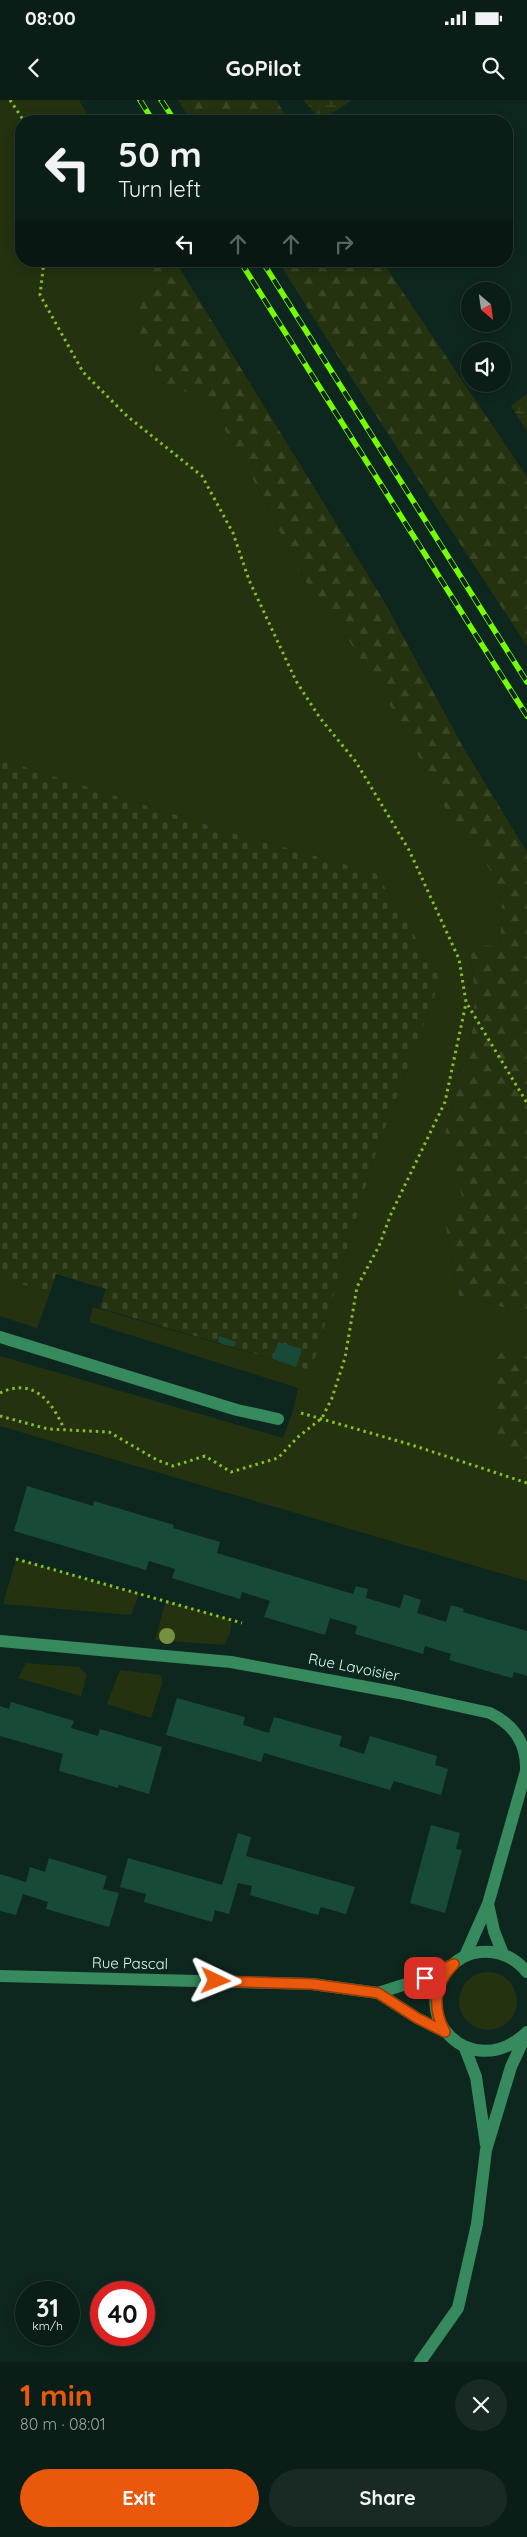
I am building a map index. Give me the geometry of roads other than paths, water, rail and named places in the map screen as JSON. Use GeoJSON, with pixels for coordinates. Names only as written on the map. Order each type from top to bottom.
{"type":"FeatureCollection","features":[{"type":"Feature","properties":{"kind":"street"},"geometry":{"type":"LineString","coordinates":[[0,1337],[237,1410],[278,1418]]}},
{"type":"Feature","properties":{"kind":"street","name":"Rue Lavoisier"},"geometry":{"type":"LineString","coordinates":[[0,1641],[231,1662],[399,1693],[490,1713],[500,1718],[516,1731],[526,1754],[527,1763],[502,1860],[488,1904],[465,1956]]}},
{"type":"Feature","properties":{"kind":"street"},"geometry":{"type":"LineString","coordinates":[[488,1904],[494,1931],[503,1954]]}},
{"type":"Feature","properties":{"kind":"street"},"geometry":{"type":"LineString","coordinates":[[445,2032],[439,2020],[436,1996],[439,1984],[454,1964],[465,1956],[490,1951],[503,1954],[525,1967]]}},
{"type":"Feature","properties":{"kind":"street","name":"Rue Pascal"},"geometry":{"type":"LineString","coordinates":[[378,1993],[425,1978],[454,1964]]}},
{"type":"Feature","properties":{"kind":"street","name":"Rue Pascal"},"geometry":{"type":"LineString","coordinates":[[0,1976],[312,1984],[378,1993],[417,2018],[445,2032],[465,2048]]}},
{"type":"Feature","properties":{"kind":"street"},"geometry":{"type":"LineString","coordinates":[[465,2048],[481,2052],[498,2051],[514,2044],[527,2032]]}},
{"type":"Feature","properties":{"kind":"street"},"geometry":{"type":"LineString","coordinates":[[420,2362],[458,2308],[477,2224],[486,2150],[511,2067],[527,2032]]}},
{"type":"Feature","properties":{"kind":"street"},"geometry":{"type":"LineString","coordinates":[[465,2048],[476,2077],[486,2150]]}},
{"type":"Feature","properties":{"kind":"railway"},"geometry":{"type":"LineString","coordinates":[[140,100],[149,115]]}},
{"type":"Feature","properties":{"kind":"railway"},"geometry":{"type":"LineString","coordinates":[[161,100],[171,115]]}},
{"type":"Feature","properties":{"kind":"railway"},"geometry":{"type":"LineString","coordinates":[[244,267],[527,716]]}},
{"type":"Feature","properties":{"kind":"railway"},"geometry":{"type":"LineString","coordinates":[[266,267],[527,682]]}}]}
